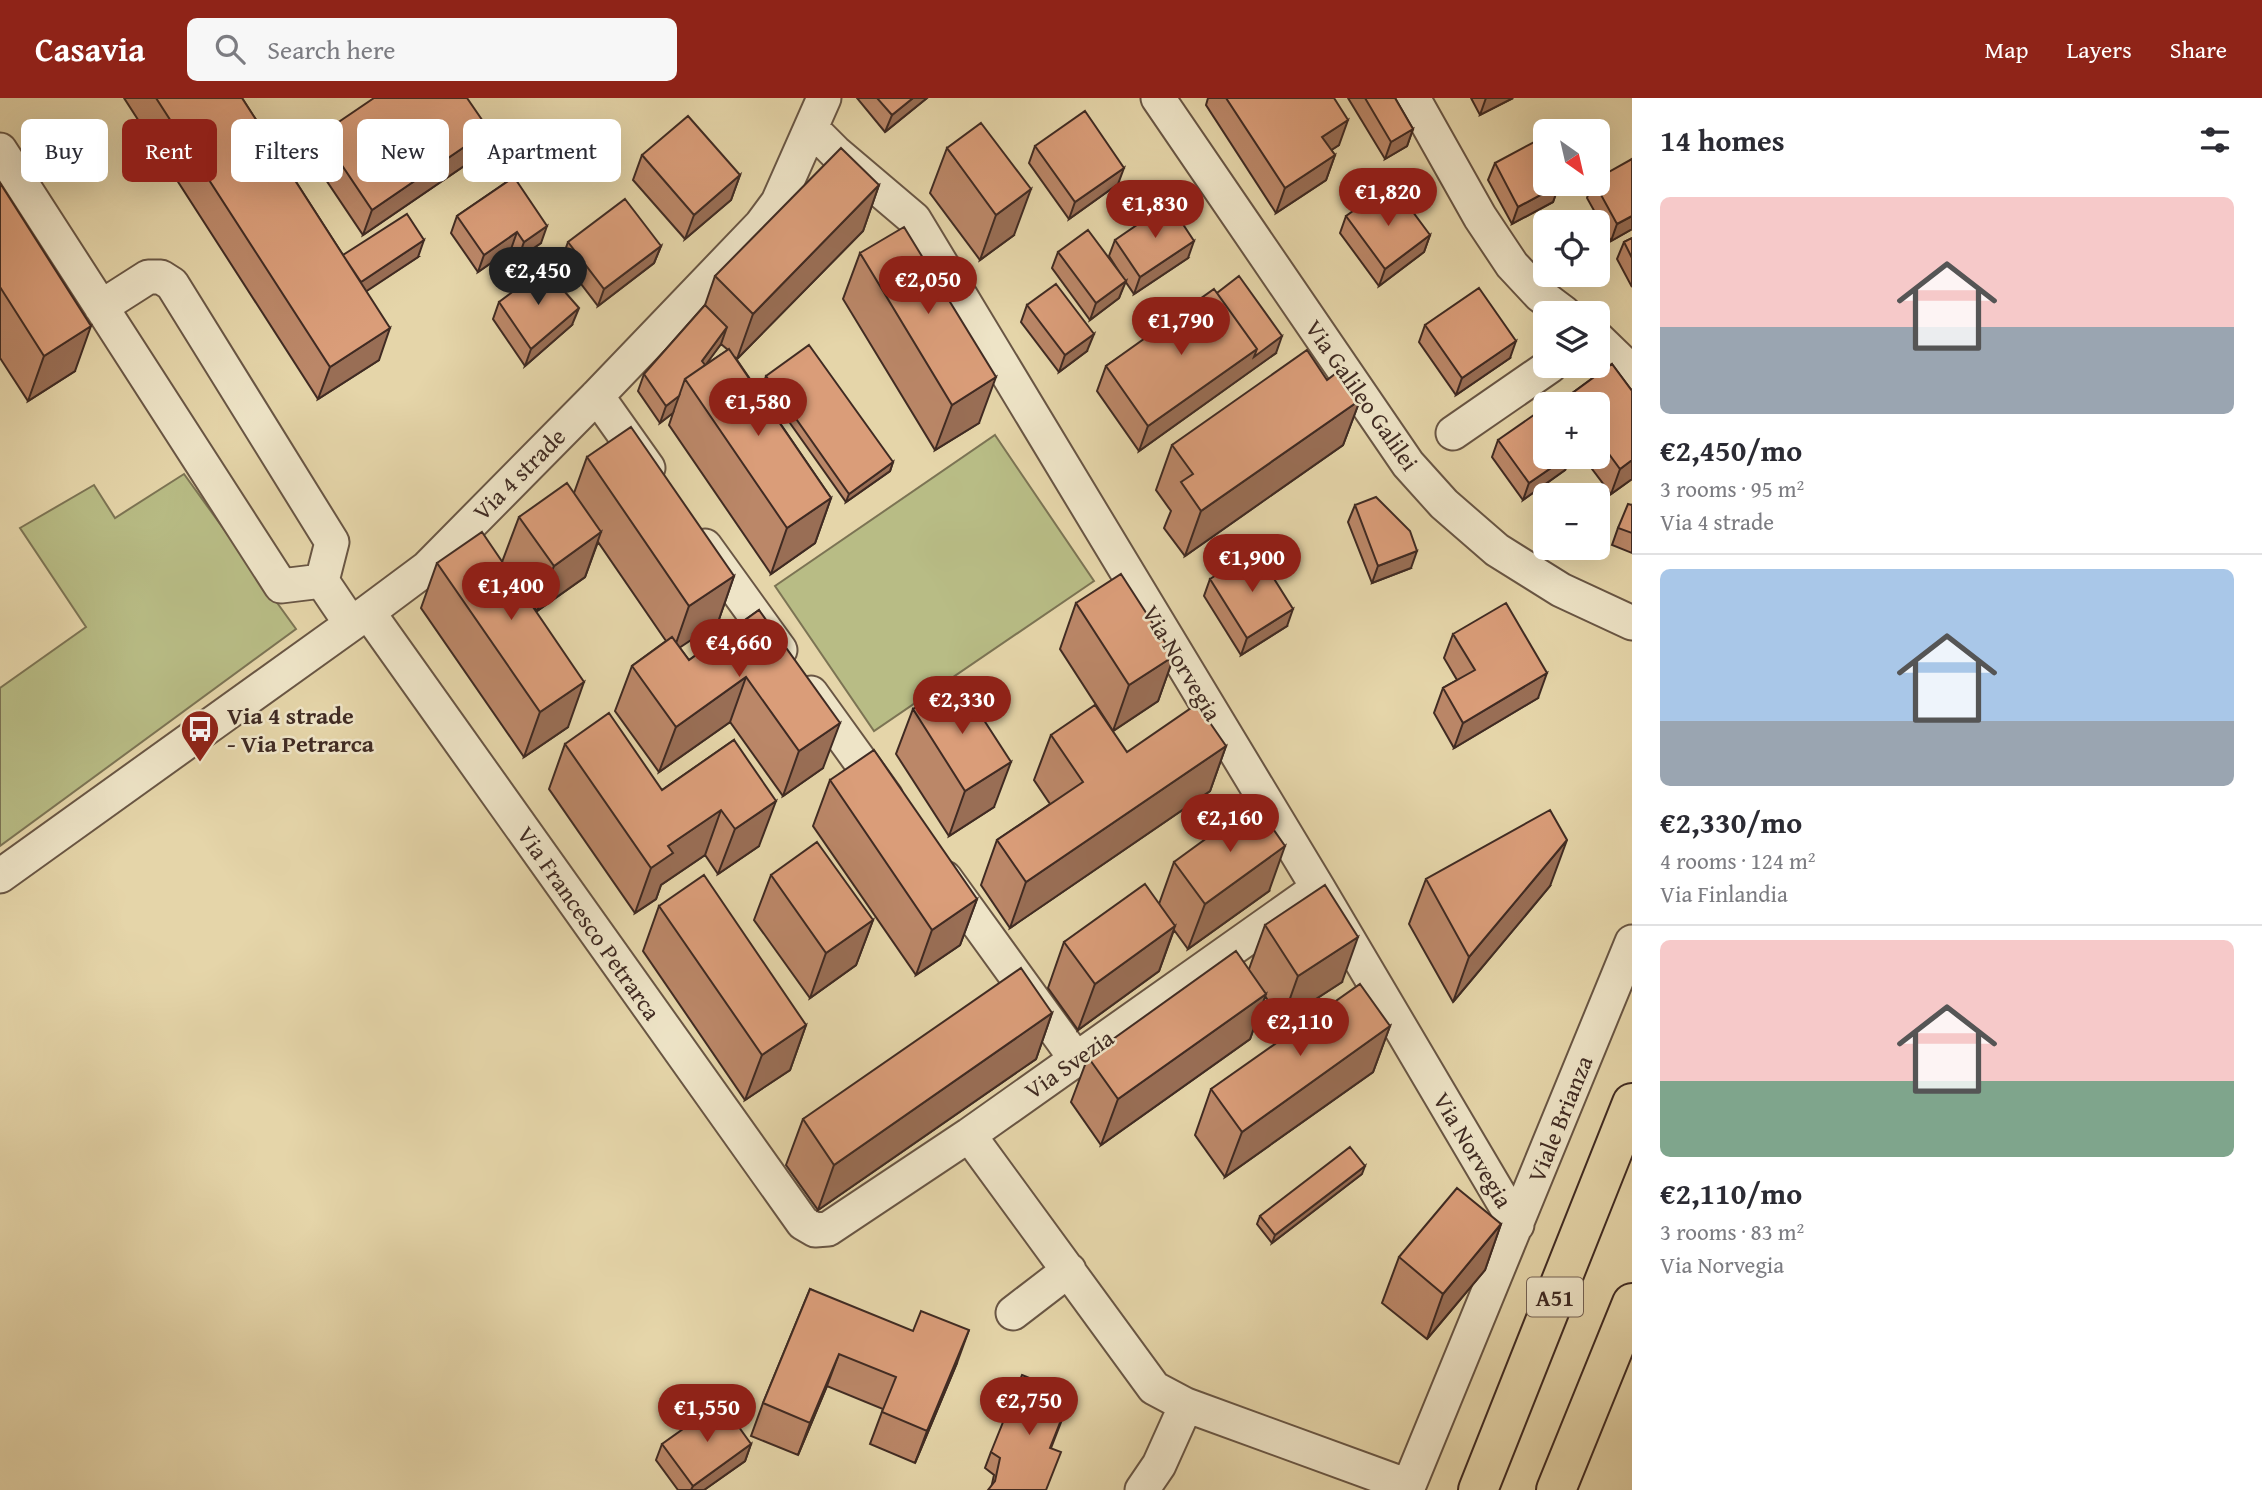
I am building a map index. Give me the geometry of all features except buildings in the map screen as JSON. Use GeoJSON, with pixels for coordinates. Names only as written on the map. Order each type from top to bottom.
{"type":"FeatureCollection","features":[{"type":"Feature","properties":{"kind":"highway","name":"A51"},"geometry":{"type":"LineString","coordinates":[[1478,1490],[1632,1103]]}},
{"type":"Feature","properties":{"kind":"highway"},"geometry":{"type":"LineString","coordinates":[[1556,1490],[1632,1303]]}},
{"type":"Feature","properties":{"kind":"street","name":"Via 4 strade"},"geometry":{"type":"LineString","coordinates":[[0,876],[427,568],[761,225],[778,202],[824,98]]}},
{"type":"Feature","properties":{"kind":"street","name":"Via Galileo Galilei"},"geometry":{"type":"LineString","coordinates":[[1158,98],[1408,464],[1444,504],[1497,550],[1561,590],[1632,623]]}},
{"type":"Feature","properties":{"kind":"street"},"geometry":{"type":"LineString","coordinates":[[1413,98],[1480,217],[1512,265],[1548,301]]}},
{"type":"Feature","properties":{"kind":"street","name":"Via Norvegia"},"geometry":{"type":"LineString","coordinates":[[812,130],[914,219],[1318,888],[1517,1225]]}},
{"type":"Feature","properties":{"kind":"street"},"geometry":{"type":"LineString","coordinates":[[0,150],[101,307],[281,586],[322,580],[332,542],[172,284],[161,277],[148,277],[101,307]]}},
{"type":"Feature","properties":{"kind":"street"},"geometry":{"type":"LineString","coordinates":[[1610,351],[1632,372]]}},
{"type":"Feature","properties":{"kind":"street"},"geometry":{"type":"LineString","coordinates":[[1453,433],[1533,378]]}},
{"type":"Feature","properties":{"kind":"street"},"geometry":{"type":"LineString","coordinates":[[597,396],[662,488]]}},
{"type":"Feature","properties":{"kind":"street"},"geometry":{"type":"LineString","coordinates":[[687,521],[906,824]]}},
{"type":"Feature","properties":{"kind":"street","name":"Via Francesco Petrarca"},"geometry":{"type":"LineString","coordinates":[[322,580],[360,618],[803,1223],[815,1230]]}},
{"type":"Feature","properties":{"kind":"street"},"geometry":{"type":"LineString","coordinates":[[930,857],[1076,1059]]}},
{"type":"Feature","properties":{"kind":"street","name":"Via Svezia"},"geometry":{"type":"LineString","coordinates":[[815,1230],[828,1229],[969,1135],[1318,888]]}},
{"type":"Feature","properties":{"kind":"street","name":"Viale Brianza"},"geometry":{"type":"LineString","coordinates":[[1408,1488],[1632,942]]}},
{"type":"Feature","properties":{"kind":"street"},"geometry":{"type":"LineString","coordinates":[[969,1135],[1154,1388],[1186,1405],[1408,1488]]}},
{"type":"Feature","properties":{"kind":"street"},"geometry":{"type":"LineString","coordinates":[[1013,1313],[1069,1270]]}},
{"type":"Feature","properties":{"kind":"street"},"geometry":{"type":"LineString","coordinates":[[1152,1482],[1186,1405]]}},
{"type":"Feature","properties":{"kind":"green space"},"geometry":{"type":"Polygon","coordinates":[[[995,435],[1094,581],[874,731],[775,586],[995,435]]]}},
{"type":"Feature","properties":{"kind":"green space"},"geometry":{"type":"Polygon","coordinates":[[[184,474],[296,629],[0,846],[0,688],[86,627],[20,528],[94,485],[115,518],[184,474]]]}},
{"type":"Feature","properties":{"kind":"place","name":"Via 4 strade - Via Petrarca"},"geometry":{"type":"Point","coordinates":[200,763]}}]}
